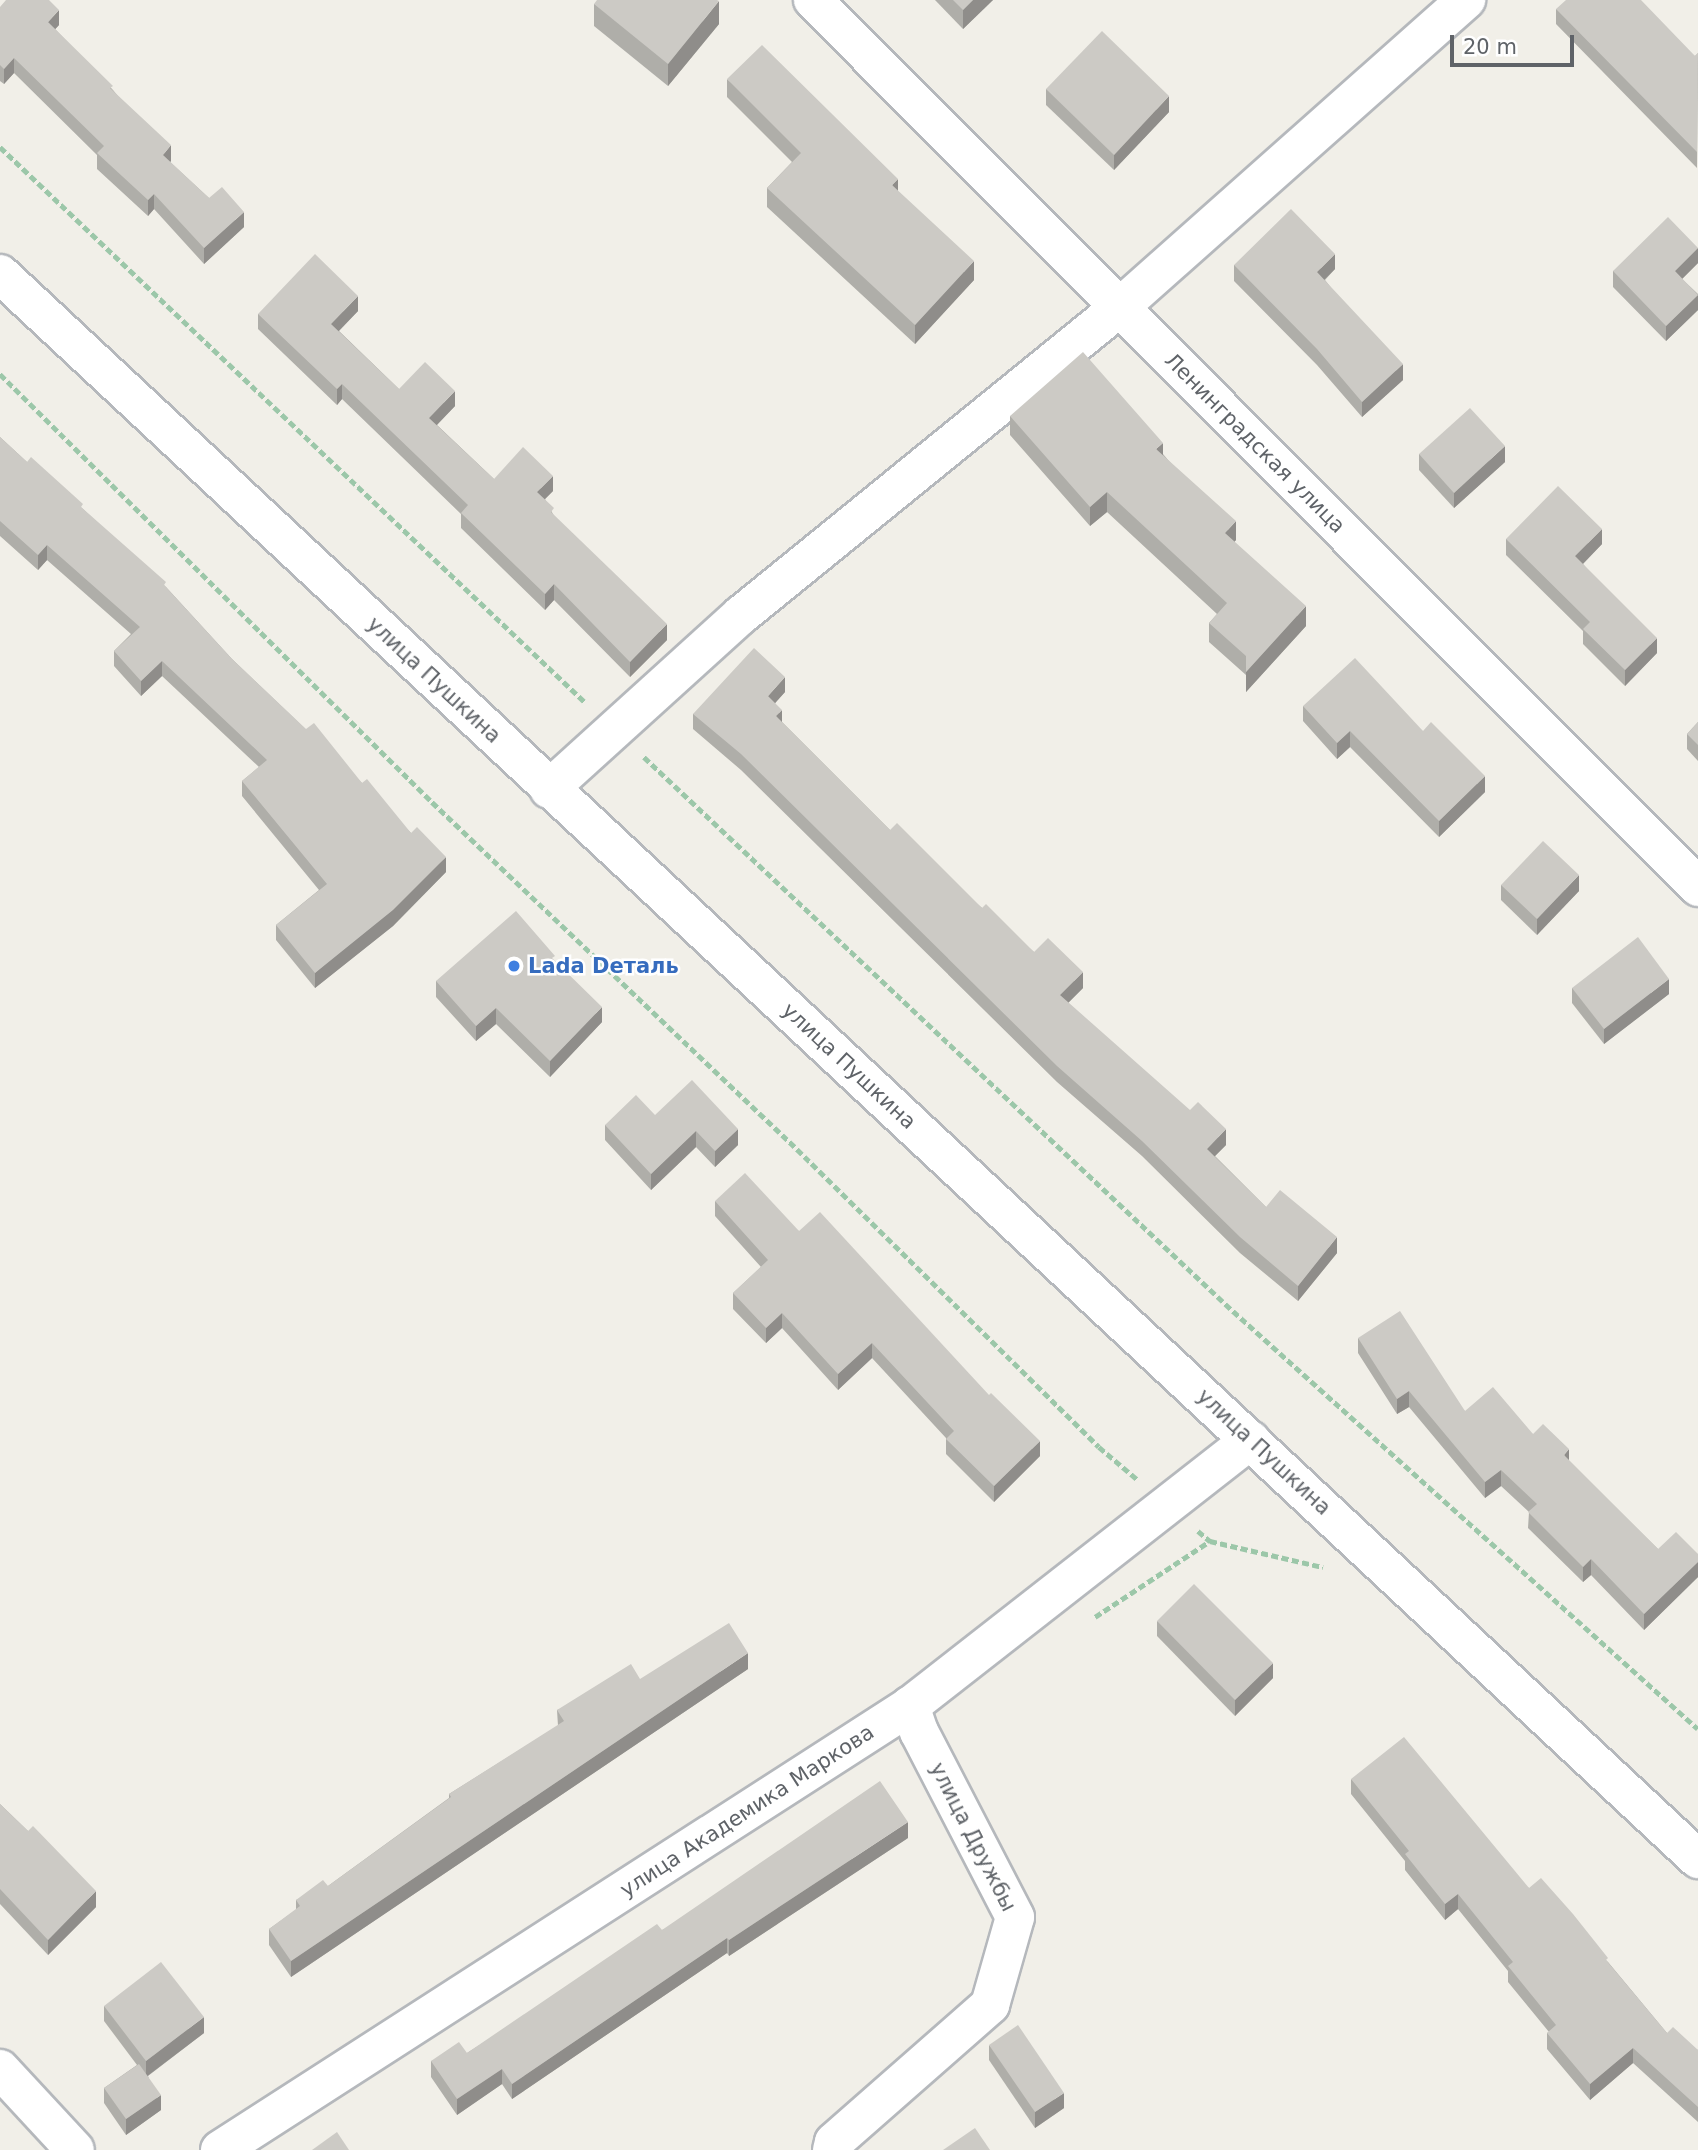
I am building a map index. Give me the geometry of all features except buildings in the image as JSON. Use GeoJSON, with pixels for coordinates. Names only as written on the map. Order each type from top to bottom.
{"type":"FeatureCollection","features":[{"type":"Feature","properties":{"kind":"street","name":"Ленинградская улица"},"geometry":{"type":"LineString","coordinates":[[813,0],[1698,887]]}},
{"type":"Feature","properties":{"kind":"street"},"geometry":{"type":"LineString","coordinates":[[550,789],[741,614],[1120,307],[1466,0]]}},
{"type":"Feature","properties":{"kind":"street","name":"улица Пушкина"},"geometry":{"type":"LineString","coordinates":[[0,274],[1698,1859]]}},
{"type":"Feature","properties":{"kind":"street","name":"улица Академика Маркова"},"geometry":{"type":"LineString","coordinates":[[220,2150],[910,1706],[1251,1440]]}},
{"type":"Feature","properties":{"kind":"street","name":"улица Дружбы"},"geometry":{"type":"LineString","coordinates":[[832,2150],[834,2143],[990,2005],[1015,1917],[919,1732],[910,1706]]}},
{"type":"Feature","properties":{"kind":"street"},"geometry":{"type":"LineString","coordinates":[[0,2069],[75,2150]]}},
{"type":"Feature","properties":{"kind":"path"},"geometry":{"type":"LineString","coordinates":[[0,148],[1233,1311],[1698,1729]]}},
{"type":"Feature","properties":{"kind":"path"},"geometry":{"type":"LineString","coordinates":[[0,374],[432,802],[797,1149],[1099,1447],[1210,1541]]}},
{"type":"Feature","properties":{"kind":"place","name":"Lada Dеталь"},"geometry":{"type":"Point","coordinates":[514,966]}}]}
